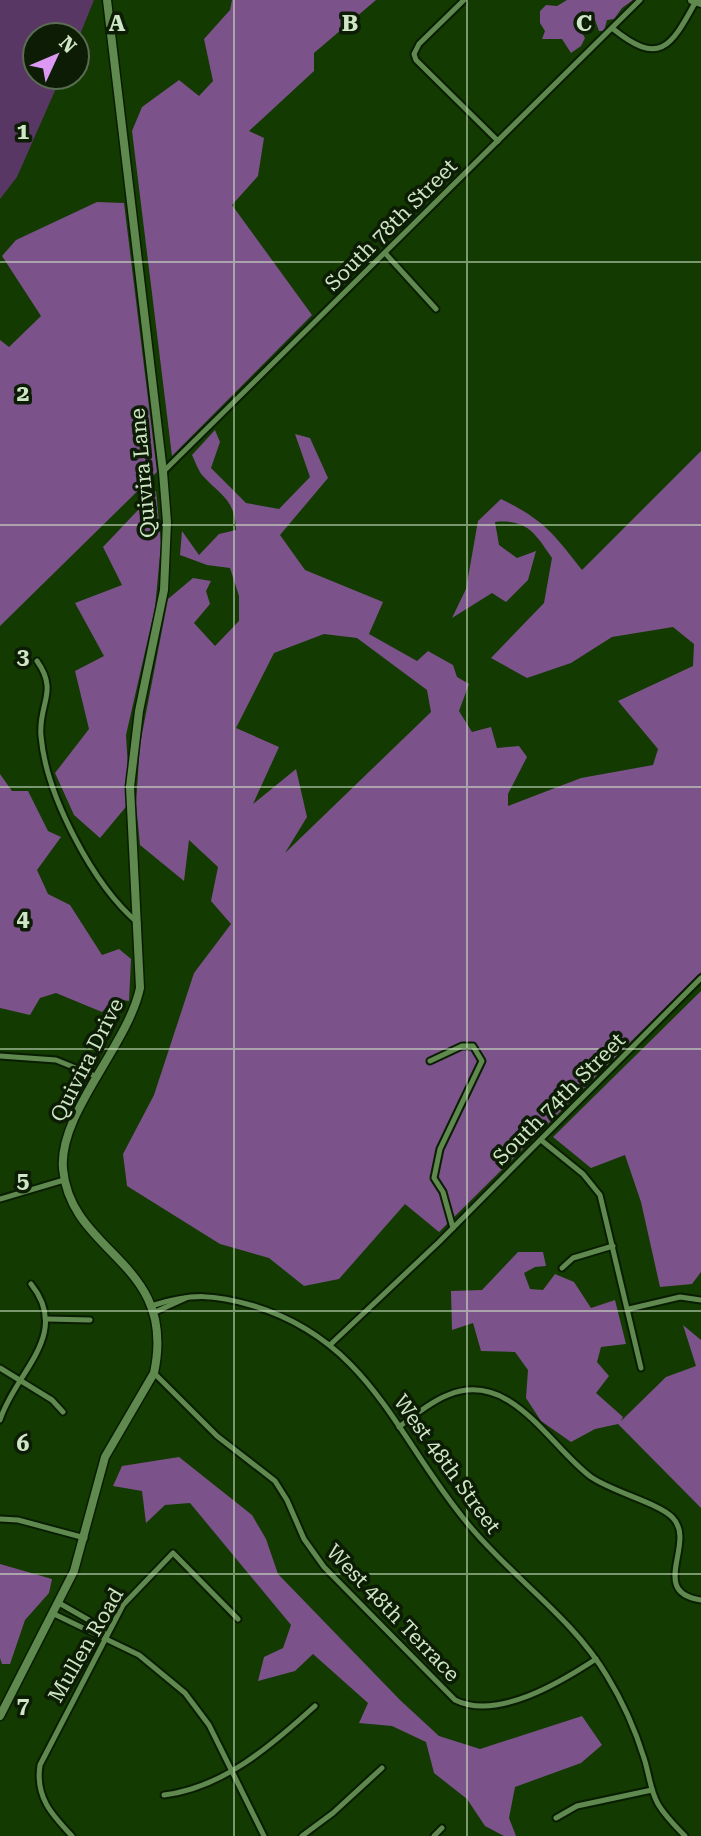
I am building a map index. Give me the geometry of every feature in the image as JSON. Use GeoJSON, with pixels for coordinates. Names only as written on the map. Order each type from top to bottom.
{"type":"FeatureCollection","features":[{"type":"Feature","properties":{"kind":"main road","name":"Quivira Lane"},"geometry":{"type":"LineString","coordinates":[[107,0],[167,522],[164,590],[139,711],[130,786],[138,942]]}},
{"type":"Feature","properties":{"kind":"main road","name":"Quivira Drive"},"geometry":{"type":"LineString","coordinates":[[0,1716],[59,1603],[85,1538],[105,1457],[155,1373],[158,1329],[140,1282],[96,1236],[78,1211],[64,1180],[65,1143],[138,995],[138,942]]}},
{"type":"Feature","properties":{"kind":"street"},"geometry":{"type":"LineString","coordinates":[[464,0],[419,44],[414,54],[416,60],[498,141]]}},
{"type":"Feature","properties":{"kind":"street","name":"South 78th Street"},"geometry":{"type":"LineString","coordinates":[[163,472],[640,0]]}},
{"type":"Feature","properties":{"kind":"street"},"geometry":{"type":"LineString","coordinates":[[612,28],[642,49],[656,50],[672,37],[696,1]]}},
{"type":"Feature","properties":{"kind":"street"},"geometry":{"type":"LineString","coordinates":[[385,253],[436,309]]}},
{"type":"Feature","properties":{"kind":"street"},"geometry":{"type":"LineString","coordinates":[[37,661],[48,684],[48,696],[40,720],[46,767],[89,864],[111,897],[138,923]]}},
{"type":"Feature","properties":{"kind":"street","name":"South 74th Street"},"geometry":{"type":"LineString","coordinates":[[331,1343],[439,1242],[701,978]]}},
{"type":"Feature","properties":{"kind":"street"},"geometry":{"type":"LineString","coordinates":[[430,1061],[462,1046],[474,1046],[482,1061],[440,1149],[434,1178],[443,1192],[445,1208],[453,1227]]}},
{"type":"Feature","properties":{"kind":"street"},"geometry":{"type":"LineString","coordinates":[[0,1056],[56,1060],[98,1077]]}},
{"type":"Feature","properties":{"kind":"street"},"geometry":{"type":"LineString","coordinates":[[541,1140],[593,1184],[600,1195],[641,1368]]}},
{"type":"Feature","properties":{"kind":"street"},"geometry":{"type":"LineString","coordinates":[[0,1199],[64,1180]]}},
{"type":"Feature","properties":{"kind":"street"},"geometry":{"type":"LineString","coordinates":[[562,1268],[573,1258],[613,1246]]}},
{"type":"Feature","properties":{"kind":"street"},"geometry":{"type":"LineString","coordinates":[[0,1420],[39,1349],[47,1319],[41,1300],[31,1284]]}},
{"type":"Feature","properties":{"kind":"street","name":"West 48th Street"},"geometry":{"type":"LineString","coordinates":[[152,1309],[186,1298],[217,1296],[279,1314],[331,1343],[356,1367],[468,1524],[559,1613],[596,1658],[629,1716],[652,1790],[667,1817],[685,1836]]}},
{"type":"Feature","properties":{"kind":"street"},"geometry":{"type":"LineString","coordinates":[[629,1309],[680,1297],[701,1300]]}},
{"type":"Feature","properties":{"kind":"street"},"geometry":{"type":"LineString","coordinates":[[47,1319],[90,1320]]}},
{"type":"Feature","properties":{"kind":"street"},"geometry":{"type":"LineString","coordinates":[[0,1368],[52,1400],[63,1412]]}},
{"type":"Feature","properties":{"kind":"street","name":"West 48th Terrace"},"geometry":{"type":"LineString","coordinates":[[155,1373],[217,1436],[275,1481],[287,1500],[304,1539],[324,1567],[455,1700],[474,1707],[496,1707],[566,1677],[596,1658]]}},
{"type":"Feature","properties":{"kind":"street"},"geometry":{"type":"LineString","coordinates":[[399,1427],[453,1393],[480,1390],[510,1400],[594,1479],[665,1511],[675,1520],[682,1533],[674,1577],[681,1590],[701,1600]]}},
{"type":"Feature","properties":{"kind":"street"},"geometry":{"type":"LineString","coordinates":[[0,1519],[18,1520],[85,1538]]}},
{"type":"Feature","properties":{"kind":"street","name":"Mullen Road"},"geometry":{"type":"LineString","coordinates":[[72,1836],[43,1801],[40,1765],[106,1636],[130,1596],[173,1553],[237,1619]]}},
{"type":"Feature","properties":{"kind":"street"},"geometry":{"type":"LineString","coordinates":[[59,1603],[101,1627],[106,1636],[155,1665],[186,1693],[209,1725],[264,1836]]}},
{"type":"Feature","properties":{"kind":"street"},"geometry":{"type":"LineString","coordinates":[[54,1614],[95,1636],[106,1636]]}},
{"type":"Feature","properties":{"kind":"street"},"geometry":{"type":"LineString","coordinates":[[164,1795],[190,1790],[268,1749],[315,1706]]}},
{"type":"Feature","properties":{"kind":"street"},"geometry":{"type":"LineString","coordinates":[[302,1836],[333,1813],[382,1768]]}},
{"type":"Feature","properties":{"kind":"street"},"geometry":{"type":"LineString","coordinates":[[556,1818],[576,1806],[652,1790]]}},
{"type":"Feature","properties":{"kind":"street"},"geometry":{"type":"LineString","coordinates":[[434,1836],[442,1828]]}},
{"type":"Feature","properties":{"kind":"shaded area"},"geometry":{"type":"Polygon","coordinates":[[[0,0],[94,0],[86,21],[21,21],[21,91],[55,91],[17,177],[0,199],[0,0]]]}},
{"type":"Feature","properties":{"kind":"shaded area"},"geometry":{"type":"Polygon","coordinates":[[[232,0],[376,0],[314,53],[314,71],[249,131],[264,138],[258,176],[232,205],[312,315],[172,456],[132,131],[142,107],[179,80],[199,96],[213,81],[204,39],[230,10],[232,0]]]}},
{"type":"Feature","properties":{"kind":"shaded area"},"geometry":{"type":"Polygon","coordinates":[[[567,0],[633,0],[622,8],[614,19],[607,20],[604,31],[599,31],[594,17],[582,11],[574,19],[585,38],[581,46],[571,53],[562,39],[542,39],[545,31],[540,23],[540,11],[546,5],[557,6],[567,0]]]}},
{"type":"Feature","properties":{"kind":"shaded area"},"geometry":{"type":"Polygon","coordinates":[[[97,202],[124,203],[157,472],[0,626],[0,340],[9,347],[41,316],[2,256],[16,240],[97,202]]]}},
{"type":"Feature","properties":{"kind":"shaded area"},"geometry":{"type":"Polygon","coordinates":[[[215,430],[220,442],[211,468],[246,503],[279,509],[310,477],[295,434],[310,438],[328,478],[280,535],[305,570],[383,602],[369,634],[417,661],[428,651],[453,665],[457,677],[469,684],[459,711],[472,732],[491,727],[497,748],[519,746],[527,757],[508,794],[508,806],[581,778],[653,765],[658,749],[618,701],[693,666],[694,644],[673,627],[612,637],[571,663],[527,678],[491,658],[544,603],[552,558],[535,535],[523,525],[495,522],[499,545],[517,558],[536,551],[528,580],[506,602],[492,593],[452,618],[466,589],[478,521],[501,499],[547,528],[582,570],[701,451],[701,972],[439,1232],[405,1204],[339,1279],[304,1286],[269,1258],[220,1244],[127,1186],[123,1154],[154,1095],[194,973],[231,924],[211,901],[218,867],[189,840],[184,881],[140,845],[136,804],[140,744],[168,599],[193,578],[211,581],[206,591],[210,604],[194,623],[215,646],[239,621],[239,596],[230,568],[207,565],[180,555],[182,531],[199,555],[219,534],[236,530],[230,505],[202,475],[192,455],[215,430]],[[324,634],[274,653],[236,728],[279,747],[253,804],[296,769],[307,817],[285,853],[431,712],[427,690],[357,638],[324,634]]]}},
{"type":"Feature","properties":{"kind":"shaded area"},"geometry":{"type":"Polygon","coordinates":[[[156,491],[161,544],[155,608],[126,735],[130,802],[100,838],[74,815],[55,773],[89,729],[75,671],[104,656],[75,603],[122,585],[103,547],[156,491]]]}},
{"type":"Feature","properties":{"kind":"shaded area"},"geometry":{"type":"Polygon","coordinates":[[[0,774],[12,791],[28,791],[48,831],[61,837],[37,870],[48,894],[70,905],[102,955],[119,949],[131,959],[129,1001],[114,999],[102,1012],[56,993],[40,998],[30,1015],[0,1008],[0,774]]]}},
{"type":"Feature","properties":{"kind":"shaded area"},"geometry":{"type":"Polygon","coordinates":[[[701,991],[701,1272],[692,1284],[660,1287],[641,1202],[625,1155],[591,1168],[553,1137],[701,991]]]}},
{"type":"Feature","properties":{"kind":"shaded area"},"geometry":{"type":"Polygon","coordinates":[[[518,1252],[543,1252],[546,1266],[535,1267],[524,1273],[530,1289],[543,1290],[555,1274],[574,1282],[591,1308],[615,1300],[626,1344],[601,1347],[597,1362],[609,1376],[596,1393],[623,1417],[621,1421],[666,1377],[696,1366],[683,1325],[701,1340],[701,1508],[618,1424],[595,1429],[571,1442],[541,1421],[526,1398],[528,1370],[515,1352],[481,1351],[473,1323],[452,1330],[451,1291],[482,1290],[518,1252]]]}},
{"type":"Feature","properties":{"kind":"shaded area"},"geometry":{"type":"Polygon","coordinates":[[[179,1457],[252,1515],[266,1539],[278,1574],[400,1700],[439,1736],[480,1749],[582,1716],[602,1745],[581,1763],[515,1787],[509,1818],[516,1836],[504,1836],[485,1826],[467,1799],[434,1773],[426,1742],[392,1726],[359,1723],[368,1703],[313,1654],[295,1671],[258,1681],[264,1657],[283,1648],[291,1625],[190,1503],[165,1505],[146,1523],[142,1491],[113,1486],[122,1466],[179,1457]]]}},
{"type":"Feature","properties":{"kind":"shaded area"},"geometry":{"type":"Polygon","coordinates":[[[0,1564],[52,1579],[49,1593],[25,1620],[10,1664],[2,1664],[0,1658],[0,1564]]]}}]}
